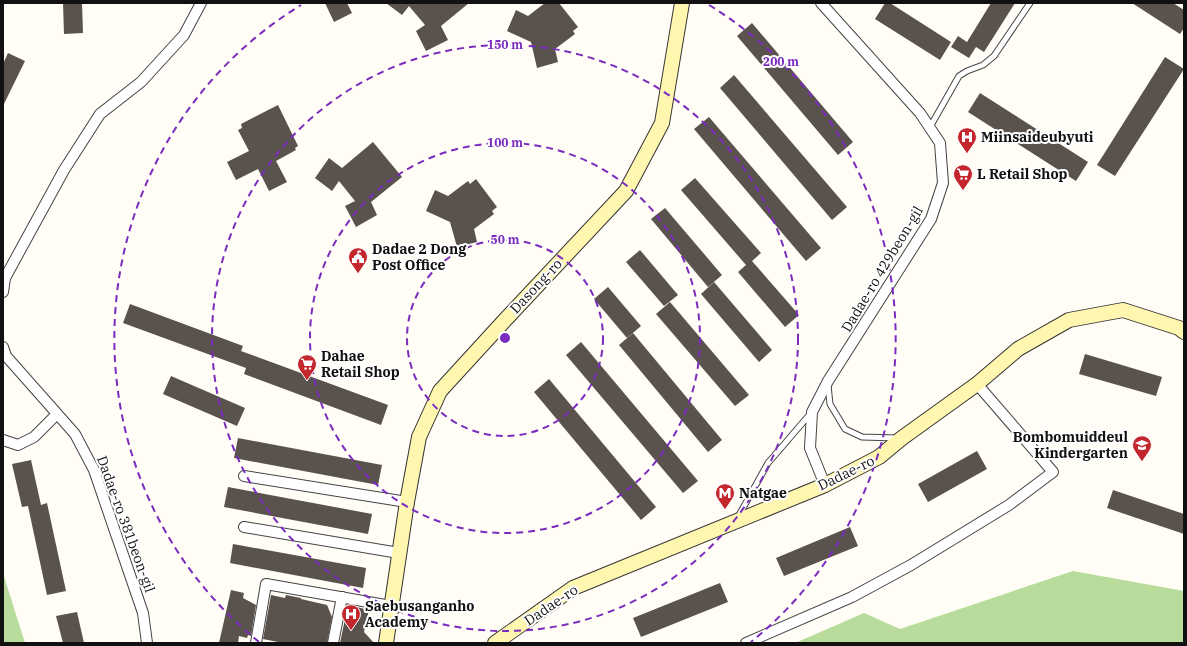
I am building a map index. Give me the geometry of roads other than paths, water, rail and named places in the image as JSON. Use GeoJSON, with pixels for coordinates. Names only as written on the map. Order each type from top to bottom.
{"type":"FeatureCollection","features":[{"type":"Feature","properties":{"kind":"main road","name":"Dasong-ro"},"geometry":{"type":"LineString","coordinates":[[388,640],[391,606],[406,502],[419,437],[440,391],[626,191],[662,123],[682,3]]}},
{"type":"Feature","properties":{"kind":"main road","name":"Dadae-ro"},"geometry":{"type":"LineString","coordinates":[[495,643],[573,588],[825,485],[879,457],[902,438],[978,384],[1018,349],[1069,320],[1124,310],[1179,328],[1184,332]]}},
{"type":"Feature","properties":{"kind":"street"},"geometry":{"type":"LineString","coordinates":[[3,292],[5,278],[64,170],[100,114],[141,82],[184,35],[201,3]]}},
{"type":"Feature","properties":{"kind":"street","name":"Dadae-ro 429beon-gil"},"geometry":{"type":"LineString","coordinates":[[821,3],[920,113],[930,127],[940,143],[943,183],[931,219],[828,381],[812,412],[810,448],[825,485]]}},
{"type":"Feature","properties":{"kind":"street","name":"Dadae-ro 381beon-gil"},"geometry":{"type":"LineString","coordinates":[[3,347],[6,356],[75,434],[94,470],[143,613],[147,643]]}},
{"type":"Feature","properties":{"kind":"street"},"geometry":{"type":"LineString","coordinates":[[746,643],[852,597],[1009,506],[1053,472],[978,384]]}},
{"type":"Feature","properties":{"kind":"street"},"geometry":{"type":"LineString","coordinates":[[3,440],[18,445],[34,437],[57,414]]}},
{"type":"Feature","properties":{"kind":"street"},"geometry":{"type":"LineString","coordinates":[[244,476],[406,502]]}},
{"type":"Feature","properties":{"kind":"street"},"geometry":{"type":"LineString","coordinates":[[244,527],[399,553]]}},
{"type":"Feature","properties":{"kind":"street"},"geometry":{"type":"LineString","coordinates":[[256,643],[266,584],[391,606]]}},
{"type":"Feature","properties":{"kind":"street"},"geometry":{"type":"LineString","coordinates":[[333,643],[342,597]]}},
{"type":"Feature","properties":{"kind":"lane"},"geometry":{"type":"LineString","coordinates":[[930,127],[959,76],[967,71],[983,65],[994,56],[1030,3]]}},
{"type":"Feature","properties":{"kind":"lane"},"geometry":{"type":"LineString","coordinates":[[828,381],[830,404],[845,429],[862,437],[902,438]]}},
{"type":"Feature","properties":{"kind":"lane"},"geometry":{"type":"LineString","coordinates":[[735,522],[768,463],[812,412]]}},
{"type":"Feature","properties":{"kind":"place","name":"Miinsaideubyuti"},"geometry":{"type":"Point","coordinates":[967,154]}},
{"type":"Feature","properties":{"kind":"place","name":"L Retail Shop"},"geometry":{"type":"Point","coordinates":[963,191]}},
{"type":"Feature","properties":{"kind":"place","name":"Dadae 2 Dong Post Office"},"geometry":{"type":"Point","coordinates":[358,274]}},
{"type":"Feature","properties":{"kind":"place","name":"Dahae Retail Shop"},"geometry":{"type":"Point","coordinates":[307,381]}},
{"type":"Feature","properties":{"kind":"place","name":"Bombomuiddeul Kindergarten"},"geometry":{"type":"Point","coordinates":[1142,462]}},
{"type":"Feature","properties":{"kind":"place","name":"Natgae"},"geometry":{"type":"Point","coordinates":[725,510]}},
{"type":"Feature","properties":{"kind":"place","name":"Saebusanganho Academy"},"geometry":{"type":"Point","coordinates":[351,631]}}]}
